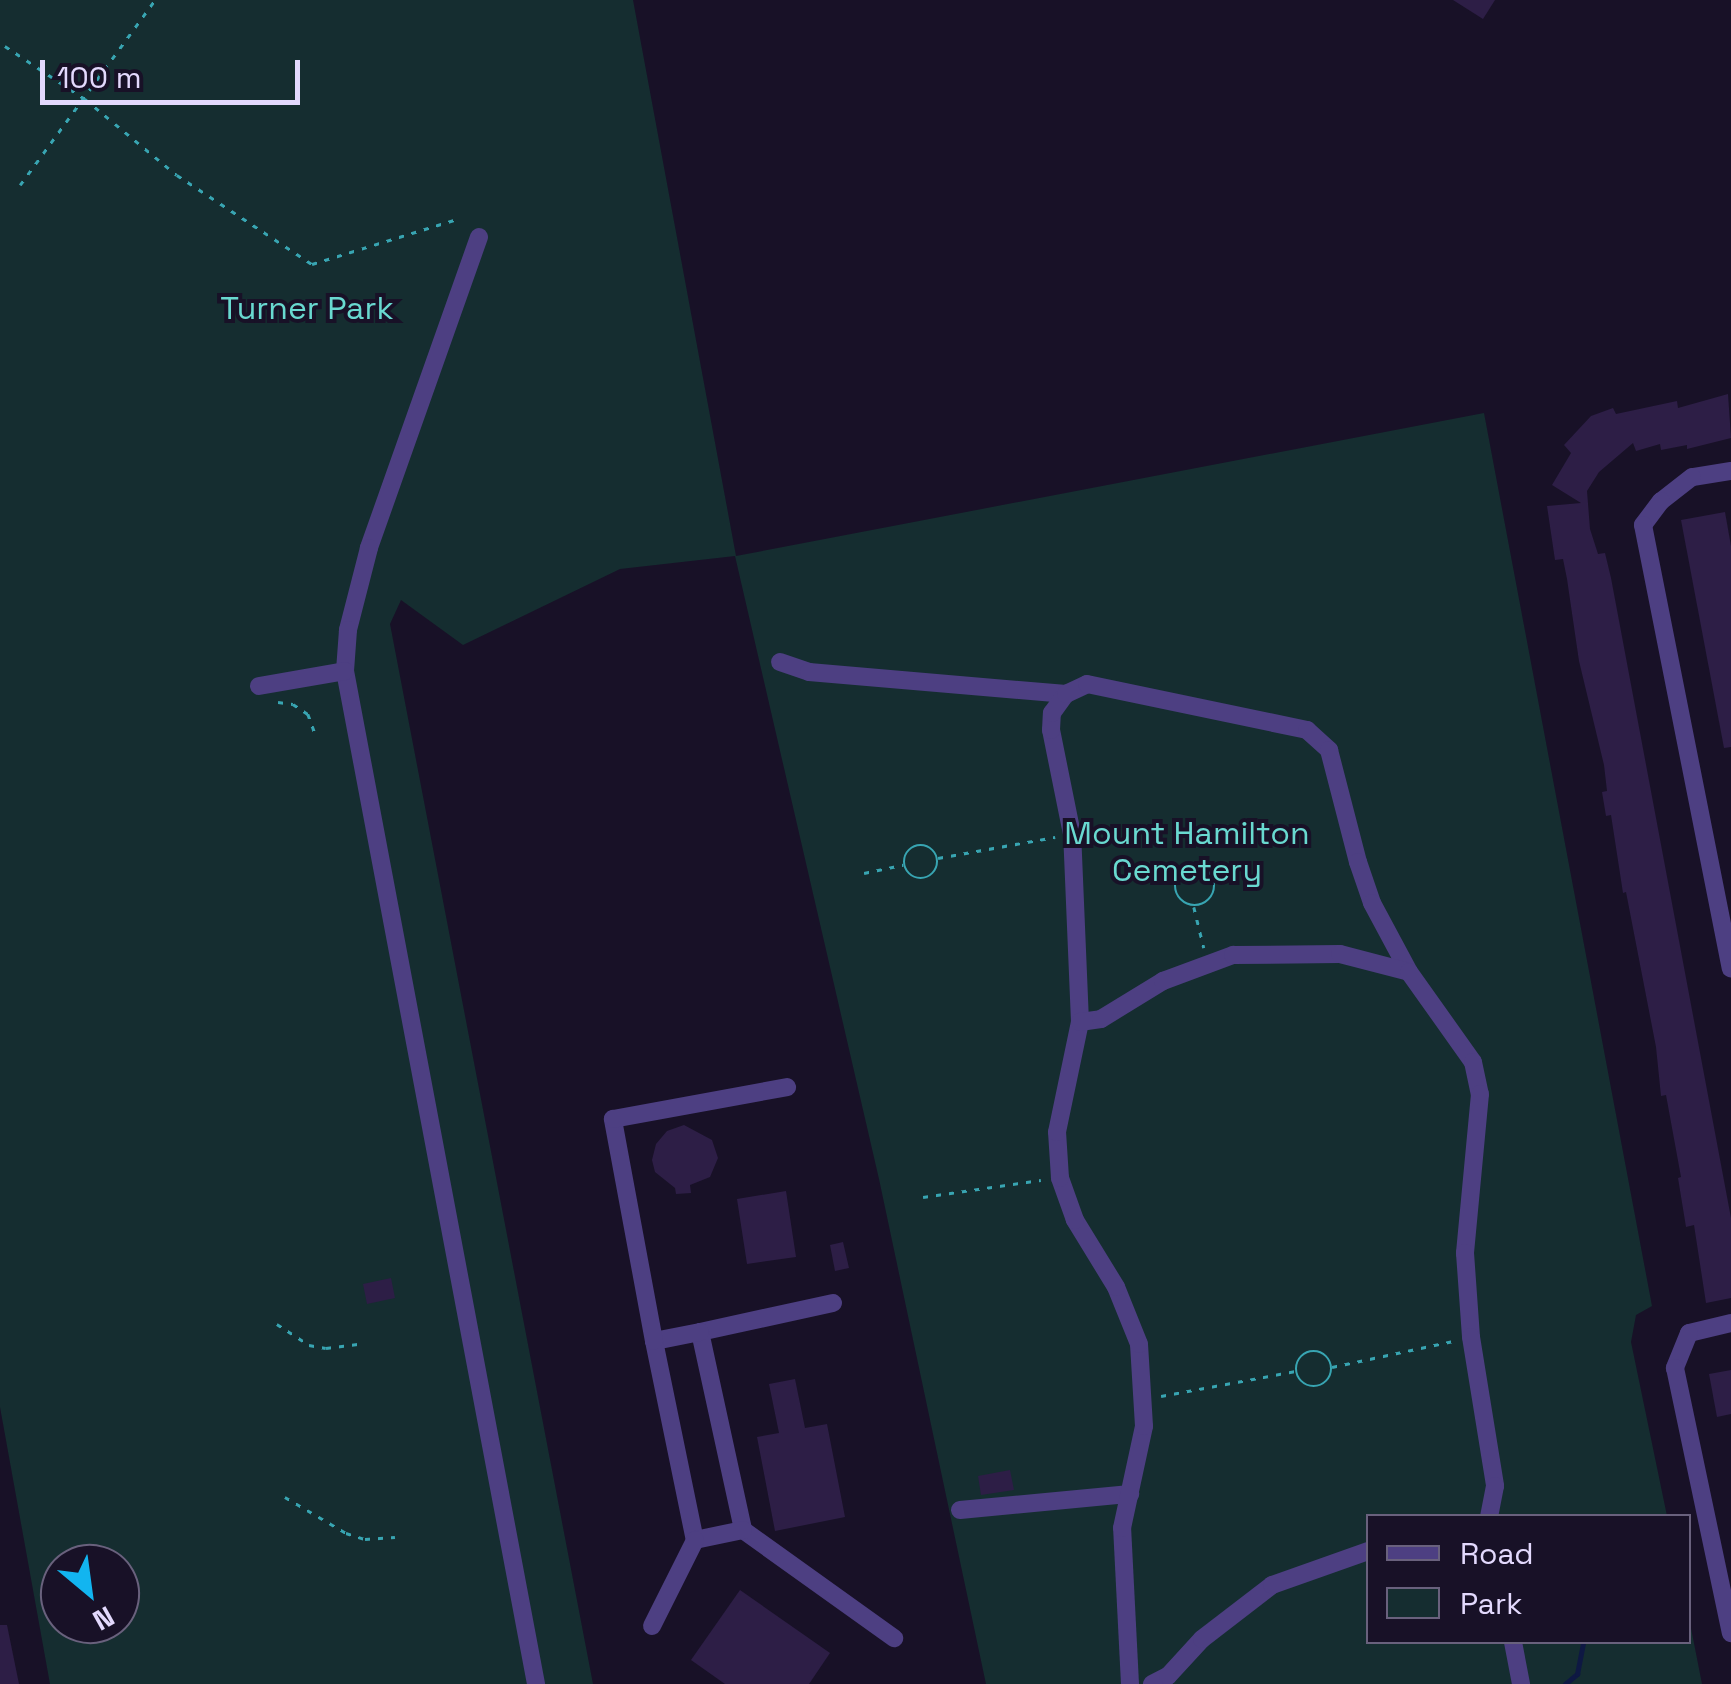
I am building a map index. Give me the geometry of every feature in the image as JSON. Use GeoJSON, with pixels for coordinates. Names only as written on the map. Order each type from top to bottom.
{"type":"FeatureCollection","features":[{"type":"Feature","properties":{"kind":"street"},"geometry":{"type":"LineString","coordinates":[[479,237],[369,548],[348,630],[346,671],[536,1684]]}},
{"type":"Feature","properties":{"kind":"street"},"geometry":{"type":"LineString","coordinates":[[1731,470],[1692,478],[1661,500],[1642,525],[1727,919],[1731,968]]}},
{"type":"Feature","properties":{"kind":"street"},"geometry":{"type":"LineString","coordinates":[[780,662],[809,672],[1066,694]]}},
{"type":"Feature","properties":{"kind":"street"},"geometry":{"type":"LineString","coordinates":[[258,686],[346,671]]}},
{"type":"Feature","properties":{"kind":"street"},"geometry":{"type":"LineString","coordinates":[[1130,1684],[1122,1528],[1145,1400],[1138,1344],[1116,1288],[1075,1220],[1060,1178],[1057,1132],[1080,1022],[1072,834],[1051,730],[1052,713],[1066,694],[1087,684],[1307,730],[1329,750],[1372,902],[1409,972],[1473,1062],[1480,1094],[1465,1253],[1472,1337],[1495,1486],[1489,1514]]}},
{"type":"Feature","properties":{"kind":"street"},"geometry":{"type":"LineString","coordinates":[[1080,1022],[1102,1019],[1163,981],[1233,955],[1299,951],[1340,954],[1409,972]]}},
{"type":"Feature","properties":{"kind":"street"},"geometry":{"type":"LineString","coordinates":[[652,1626],[694,1540],[614,1119],[787,1087]]}},
{"type":"Feature","properties":{"kind":"street"},"geometry":{"type":"LineString","coordinates":[[654,1342],[833,1304]]}},
{"type":"Feature","properties":{"kind":"street"},"geometry":{"type":"LineString","coordinates":[[1731,1323],[1689,1333],[1675,1368],[1723,1553],[1731,1633]]}},
{"type":"Feature","properties":{"kind":"street"},"geometry":{"type":"LineString","coordinates":[[700,1332],[742,1530],[894,1638]]}},
{"type":"Feature","properties":{"kind":"street"},"geometry":{"type":"LineString","coordinates":[[960,1510],[1130,1494]]}},
{"type":"Feature","properties":{"kind":"street"},"geometry":{"type":"LineString","coordinates":[[694,1540],[742,1530]]}},
{"type":"Feature","properties":{"kind":"street"},"geometry":{"type":"LineString","coordinates":[[1152,1684],[1168,1676],[1202,1638],[1272,1584],[1366,1552]]}},
{"type":"Feature","properties":{"kind":"street"},"geometry":{"type":"LineString","coordinates":[[1513,1644],[1521,1684]]}},
{"type":"Feature","properties":{"kind":"path"},"geometry":{"type":"LineString","coordinates":[[20,185],[155,0]]}},
{"type":"Feature","properties":{"kind":"path"},"geometry":{"type":"LineString","coordinates":[[5,46],[85,99],[178,176],[312,264],[457,219]]}},
{"type":"Feature","properties":{"kind":"path"},"geometry":{"type":"LineString","coordinates":[[270,702],[292,704],[308,714],[315,733]]}},
{"type":"Feature","properties":{"kind":"path"},"geometry":{"type":"LineString","coordinates":[[938,858],[1072,834]]}},
{"type":"Feature","properties":{"kind":"path"},"geometry":{"type":"LineString","coordinates":[[921,845],[932,848],[938,858],[937,869],[924,878],[914,877],[905,865],[906,854],[921,845]]}},
{"type":"Feature","properties":{"kind":"path"},"geometry":{"type":"LineString","coordinates":[[864,873],[905,865]]}},
{"type":"Feature","properties":{"kind":"path"},"geometry":{"type":"LineString","coordinates":[[1196,866],[1208,870],[1215,886],[1210,898],[1194,905],[1182,900],[1176,888],[1178,875],[1196,866]]}},
{"type":"Feature","properties":{"kind":"path"},"geometry":{"type":"LineString","coordinates":[[1194,905],[1207,963]]}},
{"type":"Feature","properties":{"kind":"path"},"geometry":{"type":"LineString","coordinates":[[923,1197],[1060,1178]]}},
{"type":"Feature","properties":{"kind":"path"},"geometry":{"type":"LineString","coordinates":[[276,1324],[309,1345],[326,1348],[360,1344]]}},
{"type":"Feature","properties":{"kind":"path"},"geometry":{"type":"LineString","coordinates":[[1332,1366],[1472,1337]]}},
{"type":"Feature","properties":{"kind":"path"},"geometry":{"type":"LineString","coordinates":[[1309,1352],[1321,1352],[1332,1366],[1330,1378],[1316,1387],[1304,1384],[1296,1370],[1299,1359],[1309,1352]]}},
{"type":"Feature","properties":{"kind":"path"},"geometry":{"type":"LineString","coordinates":[[1145,1400],[1296,1370]]}},
{"type":"Feature","properties":{"kind":"path"},"geometry":{"type":"LineString","coordinates":[[285,1497],[346,1533],[365,1538],[395,1537]]}},
{"type":"Feature","properties":{"kind":"green space"},"geometry":{"type":"Polygon","coordinates":[[[0,0],[633,0],[736,556],[1484,413],[1652,1306],[1636,1315],[1631,1342],[1667,1514],[1366,1514],[1366,1644],[1691,1644],[1691,1628],[1702,1684],[986,1684],[879,1179],[735,556],[620,569],[463,645],[401,600],[390,624],[593,1684],[50,1684],[43,1644],[140,1644],[140,1544],[40,1544],[40,1629],[0,1407],[0,0]]]}},
{"type":"Feature","properties":{"kind":"building"},"geometry":{"type":"Polygon","coordinates":[[[1453,0],[1495,0],[1483,19],[1453,0]]]}},
{"type":"Feature","properties":{"kind":"building"},"geometry":{"type":"Polygon","coordinates":[[[1728,394],[1731,438],[1687,449],[1687,445],[1661,450],[1660,444],[1636,451],[1633,443],[1599,472],[1587,491],[1590,529],[1598,554],[1605,553],[1611,578],[1731,1218],[1731,1298],[1706,1303],[1694,1225],[1686,1227],[1678,1178],[1681,1177],[1666,1095],[1661,1096],[1656,1047],[1626,892],[1623,893],[1611,815],[1606,816],[1602,792],[1607,791],[1604,765],[1579,661],[1567,579],[1563,559],[1555,560],[1547,506],[1581,503],[1552,485],[1571,453],[1564,445],[1591,416],[1613,408],[1616,414],[1677,401],[1678,408],[1728,394]]]}},
{"type":"Feature","properties":{"kind":"building"},"geometry":{"type":"Polygon","coordinates":[[[1725,512],[1731,546],[1731,747],[1724,748],[1681,520],[1725,512]]]}},
{"type":"Feature","properties":{"kind":"building"},"geometry":{"type":"Polygon","coordinates":[[[684,1125],[712,1140],[718,1158],[710,1177],[690,1185],[691,1193],[676,1194],[675,1188],[655,1172],[652,1160],[656,1144],[667,1131],[684,1125]]]}},
{"type":"Feature","properties":{"kind":"building"},"geometry":{"type":"Polygon","coordinates":[[[786,1191],[796,1257],[747,1264],[737,1199],[786,1191]]]}},
{"type":"Feature","properties":{"kind":"building"},"geometry":{"type":"Polygon","coordinates":[[[843,1242],[849,1268],[835,1271],[830,1245],[843,1242]]]}},
{"type":"Feature","properties":{"kind":"building"},"geometry":{"type":"Polygon","coordinates":[[[391,1278],[395,1298],[367,1304],[363,1284],[391,1278]]]}},
{"type":"Feature","properties":{"kind":"building"},"geometry":{"type":"Polygon","coordinates":[[[1731,1370],[1731,1414],[1717,1417],[1709,1374],[1731,1370]]]}},
{"type":"Feature","properties":{"kind":"building"},"geometry":{"type":"Polygon","coordinates":[[[795,1379],[805,1428],[827,1424],[845,1517],[775,1531],[757,1437],[779,1433],[769,1384],[795,1379]]]}},
{"type":"Feature","properties":{"kind":"building"},"geometry":{"type":"Polygon","coordinates":[[[1010,1470],[1014,1490],[981,1495],[978,1476],[1010,1470]]]}},
{"type":"Feature","properties":{"kind":"building"},"geometry":{"type":"Polygon","coordinates":[[[740,1590],[830,1653],[809,1684],[725,1684],[691,1660],[740,1590]]]}},
{"type":"Feature","properties":{"kind":"building"},"geometry":{"type":"Polygon","coordinates":[[[0,1625],[7,1625],[19,1684],[0,1684],[0,1625]]]}},
{"type":"Feature","properties":{"kind":"waterway"},"geometry":{"type":"LineString","coordinates":[[1565,1684],[1577,1674],[1583,1644]]}},
{"type":"Feature","properties":{"kind":"park label","name":"Turner Park"},"geometry":{"type":"Point","coordinates":[307,308]}},
{"type":"Feature","properties":{"kind":"park label","name":"Mount Hamilton Cemetery"},"geometry":{"type":"Point","coordinates":[1187,852]}}]}
